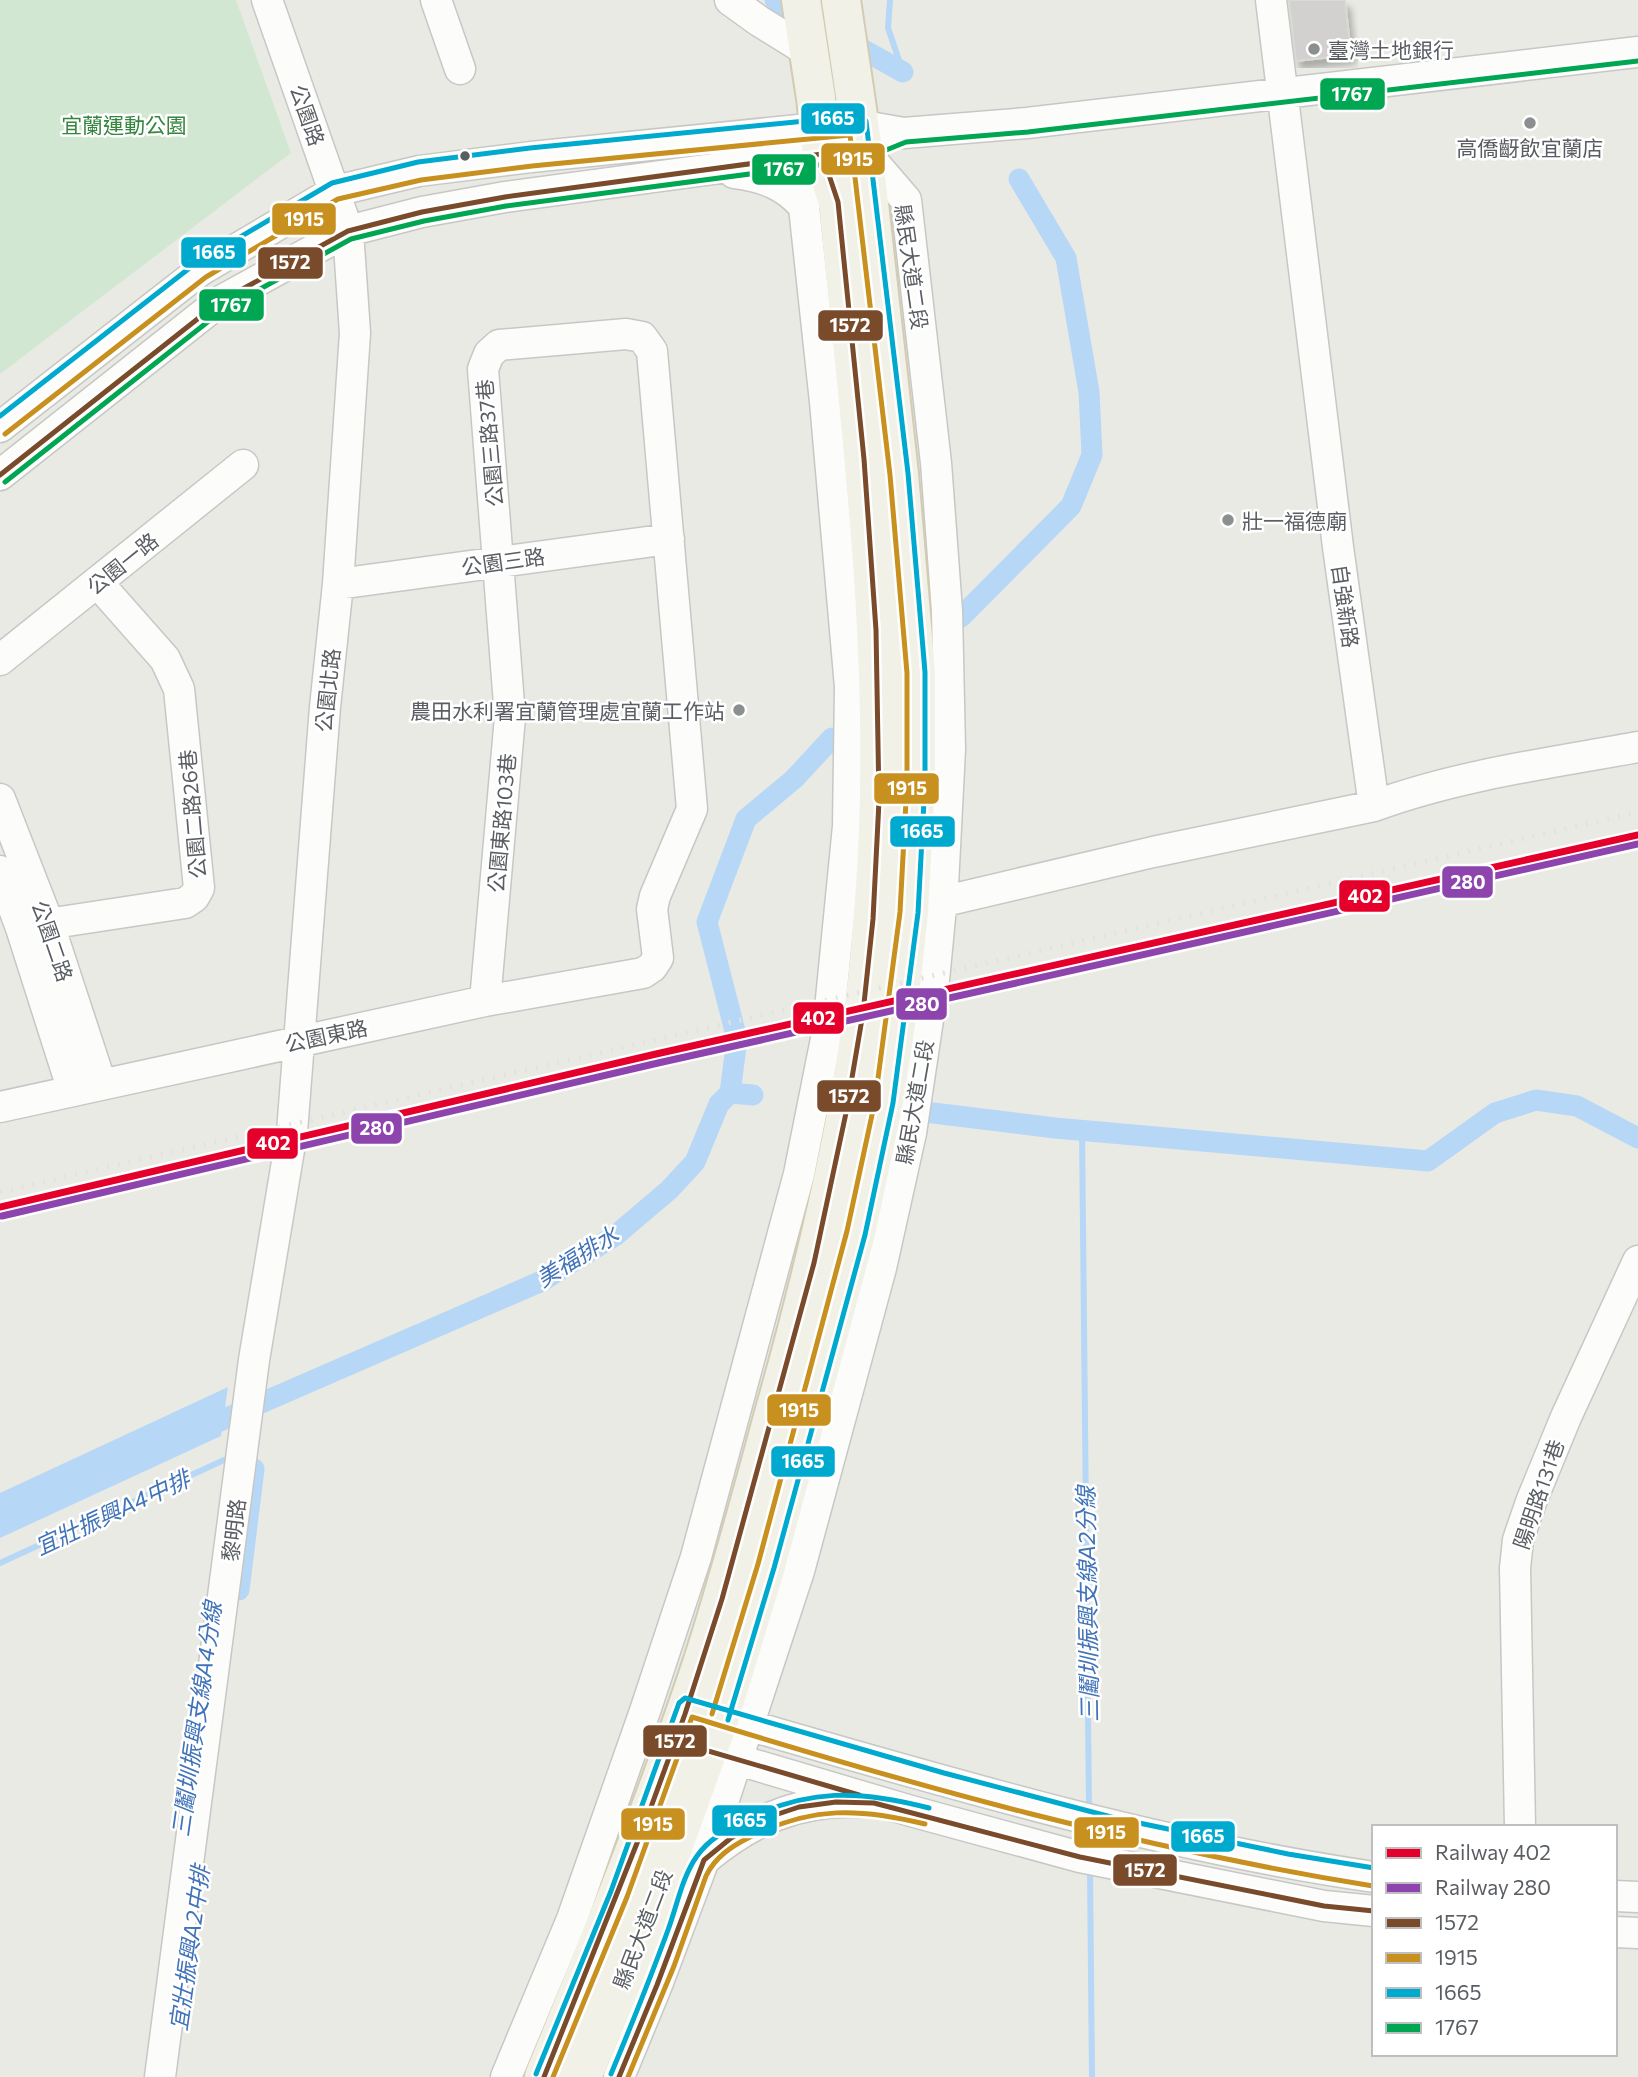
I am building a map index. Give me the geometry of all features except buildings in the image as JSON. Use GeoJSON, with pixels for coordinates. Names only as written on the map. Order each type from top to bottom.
{"type":"FeatureCollection","features":[{"type":"Feature","properties":{"kind":"main road","name":"縣民大道二段"},"geometry":{"type":"LineString","coordinates":[[544,2077],[618,1894],[712,1733],[733,1562],[794,1341],[841,1140],[864,1009],[875,883],[881,715],[872,550],[838,202],[820,141],[801,0]]}},
{"type":"Feature","properties":{"kind":"main road"},"geometry":{"type":"LineString","coordinates":[[843,10],[858,122]]}},
{"type":"Feature","properties":{"kind":"main road","name":"縣民大道二段"},"geometry":{"type":"LineString","coordinates":[[582,2077],[643,1931],[712,1733],[766,1566],[856,1233],[886,1089],[909,913],[916,782],[916,673],[902,516],[858,122]]}},
{"type":"Feature","properties":{"kind":"street","name":"公園路"},"geometry":{"type":"LineString","coordinates":[[267,0],[348,231]]}},
{"type":"Feature","properties":{"kind":"street"},"geometry":{"type":"LineString","coordinates":[[436,0],[460,69]]}},
{"type":"Feature","properties":{"kind":"street"},"geometry":{"type":"LineString","coordinates":[[730,0],[758,21],[808,45]]}},
{"type":"Feature","properties":{"kind":"street","name":"自強新路"},"geometry":{"type":"LineString","coordinates":[[1271,0],[1338,547],[1374,806]]}},
{"type":"Feature","properties":{"kind":"street"},"geometry":{"type":"LineString","coordinates":[[0,475],[219,302],[348,231],[422,212],[505,197],[713,169],[820,141],[858,122],[904,133],[1027,123],[1638,52]]}},
{"type":"Feature","properties":{"kind":"street","name":"縣民大道二段"},"geometry":{"type":"LineString","coordinates":[[619,2077],[704,1860],[712,1733],[799,1571],[881,1268],[911,1133],[934,980],[950,748],[947,611],[931,416],[906,200],[858,122]]}},
{"type":"Feature","properties":{"kind":"street"},"geometry":{"type":"LineString","coordinates":[[0,427],[201,270],[335,191],[419,172],[506,160],[820,141]]}},
{"type":"Feature","properties":{"kind":"street"},"geometry":{"type":"LineString","coordinates":[[506,2077],[572,1919],[696,1557],[799,1174],[828,1029],[848,826],[850,688],[804,207],[820,141]]}},
{"type":"Feature","properties":{"kind":"street"},"geometry":{"type":"LineString","coordinates":[[713,169],[773,181],[795,195],[804,207]]}},
{"type":"Feature","properties":{"kind":"street","name":"公園北路"},"geometry":{"type":"LineString","coordinates":[[254,1360],[292,1132],[324,721],[338,583],[355,333],[348,231]]}},
{"type":"Feature","properties":{"kind":"street","name":"公園三路37巷"},"geometry":{"type":"LineString","coordinates":[[499,561],[483,369],[489,354],[499,345],[626,334],[642,337],[652,351],[669,539]]}},
{"type":"Feature","properties":{"kind":"street"},"geometry":{"type":"LineString","coordinates":[[902,516],[931,416]]}},
{"type":"Feature","properties":{"kind":"street","name":"公園一路"},"geometry":{"type":"LineString","coordinates":[[0,660],[243,465]]}},
{"type":"Feature","properties":{"kind":"street","name":"公園三路"},"geometry":{"type":"LineString","coordinates":[[338,583],[669,539]]}},
{"type":"Feature","properties":{"kind":"street","name":"公園東路"},"geometry":{"type":"LineString","coordinates":[[0,1107],[485,1001],[643,973],[652,967],[658,958],[652,909],[654,896],[692,809],[669,539]]}},
{"type":"Feature","properties":{"kind":"street","name":"公園東路103巷"},"geometry":{"type":"LineString","coordinates":[[485,1001],[510,718],[499,561]]}},
{"type":"Feature","properties":{"kind":"street","name":"公園二路26巷"},"geometry":{"type":"LineString","coordinates":[[34,925],[185,903],[194,897],[199,888],[179,689],[165,659],[97,582]]}},
{"type":"Feature","properties":{"kind":"street"},"geometry":{"type":"LineString","coordinates":[[845,619],[879,680]]}},
{"type":"Feature","properties":{"kind":"street"},"geometry":{"type":"LineString","coordinates":[[940,902],[1153,852],[1374,806],[1401,796],[1508,770],[1638,747]]}},
{"type":"Feature","properties":{"kind":"street","name":"公園二路"},"geometry":{"type":"LineString","coordinates":[[0,799],[34,925],[87,1087]]}},
{"type":"Feature","properties":{"kind":"street","name":"公園二路"},"geometry":{"type":"LineString","coordinates":[[0,871],[34,925]]}},
{"type":"Feature","properties":{"kind":"street","name":"陽明路131巷"},"geometry":{"type":"LineString","coordinates":[[1520,1825],[1515,1568],[1518,1540],[1566,1417],[1638,1261]]}},
{"type":"Feature","properties":{"kind":"street","name":"黎明路"},"geometry":{"type":"LineString","coordinates":[[160,2077],[254,1360]]}},
{"type":"Feature","properties":{"kind":"street"},"geometry":{"type":"LineString","coordinates":[[645,1711],[712,1733],[911,1811]]}},
{"type":"Feature","properties":{"kind":"street"},"geometry":{"type":"LineString","coordinates":[[712,1733],[905,1771],[1080,1818],[1235,1852],[1372,1877]]}},
{"type":"Feature","properties":{"kind":"street"},"geometry":{"type":"LineString","coordinates":[[704,1860],[731,1838],[763,1819],[799,1807],[862,1802],[911,1811],[1080,1857],[1324,1906],[1372,1911]]}},
{"type":"Feature","properties":{"kind":"street"},"geometry":{"type":"LineString","coordinates":[[1617,1896],[1638,1897]]}},
{"type":"Feature","properties":{"kind":"street"},"geometry":{"type":"LineString","coordinates":[[1617,1931],[1638,1933]]}},
{"type":"Feature","properties":{"kind":"green space","name":"宜蘭運動公園"},"geometry":{"type":"Polygon","coordinates":[[[0,0],[236,0],[291,153],[0,374],[0,0]]]}},
{"type":"Feature","properties":{"kind":"water"},"geometry":{"type":"Polygon","coordinates":[[[228,1387],[221,1436],[0,1538],[0,1493],[228,1387]]]}},
{"type":"Feature","properties":{"kind":"waterway"},"geometry":{"type":"LineString","coordinates":[[775,0],[807,18]]}},
{"type":"Feature","properties":{"kind":"waterway"},"geometry":{"type":"LineString","coordinates":[[890,0],[888,28],[903,72]]}},
{"type":"Feature","properties":{"kind":"waterway"},"geometry":{"type":"LineString","coordinates":[[844,39],[903,72]]}},
{"type":"Feature","properties":{"kind":"waterway"},"geometry":{"type":"LineString","coordinates":[[961,617],[1071,506],[1092,455],[1089,392],[1066,258],[1019,179]]}},
{"type":"Feature","properties":{"kind":"waterway","name":"美福排水"},"geometry":{"type":"LineString","coordinates":[[199,1430],[542,1281],[616,1235],[669,1190],[695,1162],[719,1104],[730,1093],[737,1039],[707,922],[746,819],[794,779],[832,738]]}},
{"type":"Feature","properties":{"kind":"waterway"},"geometry":{"type":"LineString","coordinates":[[730,1093],[753,1095]]}},
{"type":"Feature","properties":{"kind":"waterway"},"geometry":{"type":"LineString","coordinates":[[925,1112],[1055,1128],[1428,1161],[1495,1113],[1536,1100],[1577,1106],[1638,1138]]}},
{"type":"Feature","properties":{"kind":"waterway","name":"三鬮圳振興支線A2分線"},"geometry":{"type":"LineString","coordinates":[[1082,1130],[1089,1809]]}},
{"type":"Feature","properties":{"kind":"waterway","name":"宜壯振興A4中排"},"geometry":{"type":"LineString","coordinates":[[0,1563],[224,1460]]}},
{"type":"Feature","properties":{"kind":"waterway","name":"宜壯振興A2中排"},"geometry":{"type":"LineString","coordinates":[[239,1590],[254,1469]]}},
{"type":"Feature","properties":{"kind":"waterway","name":"三鬮圳振興支線A2分線"},"geometry":{"type":"LineString","coordinates":[[1089,1827],[1089,1851]]}},
{"type":"Feature","properties":{"kind":"waterway","name":"三鬮圳振興支線A2分線"},"geometry":{"type":"LineString","coordinates":[[1090,1869],[1092,2077]]}},
{"type":"Feature","properties":{"kind":"railway"},"geometry":{"type":"LineString","coordinates":[[0,1192],[1638,812]]}},
{"type":"Feature","properties":{"kind":"rail line","name":"402"},"geometry":{"type":"LineString","coordinates":[[0,1207],[656,1054],[1638,835]]}},
{"type":"Feature","properties":{"kind":"rail line","name":"280"},"geometry":{"type":"LineString","coordinates":[[2,1216],[658,1063],[1638,844]]}},
{"type":"Feature","properties":{"kind":"transit line","name":"1767"},"geometry":{"type":"LineString","coordinates":[[5,482],[224,309],[351,239],[424,221],[506,206],[864,159],[906,142],[1028,132],[1638,61]]}},
{"type":"Feature","properties":{"kind":"transit line","name":"1665"},"geometry":{"type":"LineString","coordinates":[[0,416],[196,263],[332,183],[418,162],[530,148],[857,116],[866,121],[908,473],[925,672],[925,782],[918,913],[893,1103],[865,1235],[774,1568],[728,1720]]}},
{"type":"Feature","properties":{"kind":"transit line","name":"1915"},"geometry":{"type":"LineString","coordinates":[[5,434],[206,277],[338,199],[421,180],[532,166],[850,135],[890,475],[907,673],[907,782],[900,912],[875,1101],[847,1231],[758,1564],[712,1714]]}},
{"type":"Feature","properties":{"kind":"transit line","name":"1572"},"geometry":{"type":"LineString","coordinates":[[0,475],[219,302],[348,231],[422,212],[505,197],[822,154],[838,202],[864,459],[876,630],[879,801],[873,919],[863,1013],[846,1113],[814,1263],[722,1599],[685,1714],[647,1818],[544,2077]]}},
{"type":"Feature","properties":{"kind":"transit line","name":"1665"},"geometry":{"type":"LineString","coordinates":[[536,2074],[611,1891],[679,1703],[685,1698],[944,1773],[1115,1818],[1288,1854],[1372,1868]]}},
{"type":"Feature","properties":{"kind":"transit line","name":"1915"},"geometry":{"type":"LineString","coordinates":[[553,2077],[627,1897],[692,1717],[861,1768],[1030,1814],[1199,1853],[1372,1886]]}},
{"type":"Feature","properties":{"kind":"transit line","name":"1572"},"geometry":{"type":"LineString","coordinates":[[674,1741],[859,1795]]}},
{"type":"Feature","properties":{"kind":"transit line","name":"1665"},"geometry":{"type":"LineString","coordinates":[[611,2074],[668,1930],[687,1873],[701,1850],[712,1840],[767,1810],[812,1798],[857,1796],[929,1808]]}},
{"type":"Feature","properties":{"kind":"transit line","name":"1572"},"geometry":{"type":"LineString","coordinates":[[619,2077],[704,1860],[731,1838],[763,1819],[799,1807],[836,1802],[874,1803],[1080,1857],[1324,1906],[1372,1911]]}},
{"type":"Feature","properties":{"kind":"transit line","name":"1915"},"geometry":{"type":"LineString","coordinates":[[628,2077],[674,1966],[706,1876],[714,1863],[725,1853],[743,1840],[773,1827],[815,1815],[857,1813],[925,1824]]}},
{"type":"Feature","properties":{"kind":"place","name":"臺灣土地銀行"},"geometry":{"type":"Point","coordinates":[1314,49]}},
{"type":"Feature","properties":{"kind":"place","name":"高僑齖飲宜蘭店"},"geometry":{"type":"Point","coordinates":[1530,123]}},
{"type":"Feature","properties":{"kind":"place","name":"壯一福德廟"},"geometry":{"type":"Point","coordinates":[1228,520]}},
{"type":"Feature","properties":{"kind":"place","name":"農田水利署宜蘭管理處宜蘭工作站"},"geometry":{"type":"Point","coordinates":[739,710]}},
{"type":"Feature","properties":{"kind":"water label","name":"三鬮圳振興支線A4分線"},"geometry":{"type":"Point","coordinates":[196,1719]}}]}
